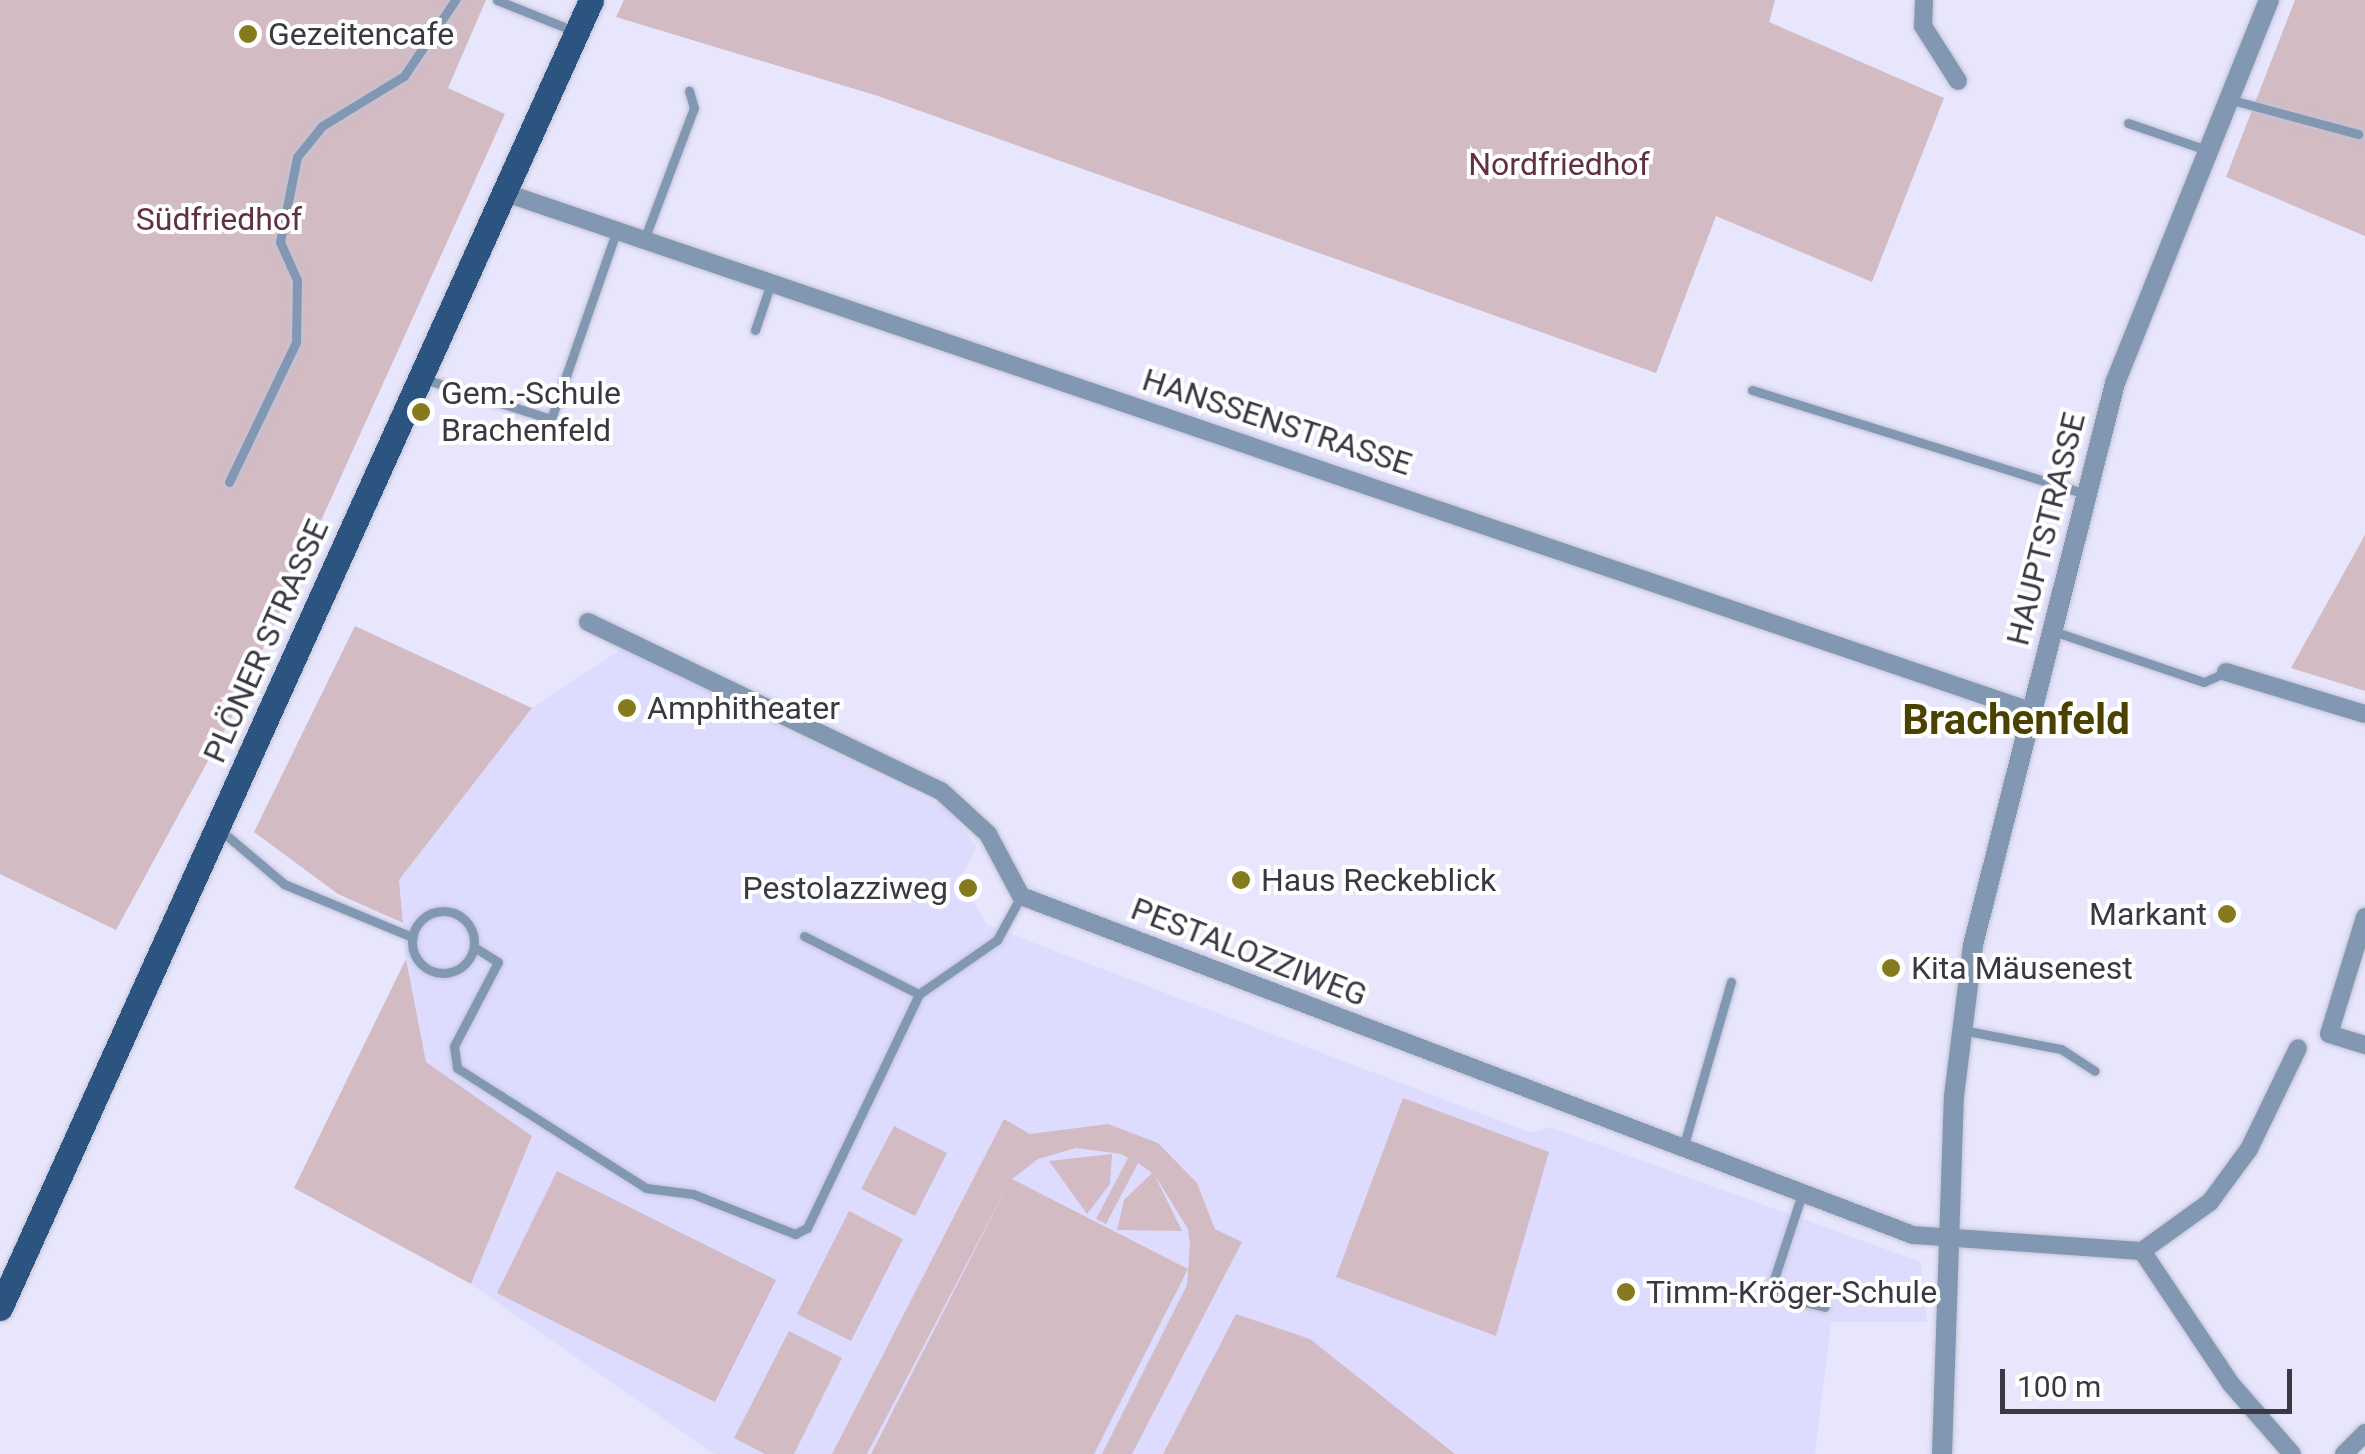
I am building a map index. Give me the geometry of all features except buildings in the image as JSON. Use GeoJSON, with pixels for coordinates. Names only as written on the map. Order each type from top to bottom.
{"type":"FeatureCollection","features":[{"type":"Feature","properties":{"kind":"main road","name":"PLÖNER STRASSE"},"geometry":{"type":"LineString","coordinates":[[0,1308],[591,0]]}},
{"type":"Feature","properties":{"kind":"street"},"geometry":{"type":"LineString","coordinates":[[1924,0],[1923,26],[1958,81]]}},
{"type":"Feature","properties":{"kind":"street","name":"HAUPTSTRASSE"},"geometry":{"type":"LineString","coordinates":[[1942,1454],[1962,1030],[1973,944],[2082,493],[2115,383],[2212,152],[2269,0]]}},
{"type":"Feature","properties":{"kind":"street","name":"HANSSENSTRASSE"},"geometry":{"type":"LineString","coordinates":[[503,192],[2030,712]]}},
{"type":"Feature","properties":{"kind":"street"},"geometry":{"type":"LineString","coordinates":[[588,622],[942,790],[988,834],[1022,896]]}},
{"type":"Feature","properties":{"kind":"street"},"geometry":{"type":"LineString","coordinates":[[2226,672],[2365,714]]}},
{"type":"Feature","properties":{"kind":"street","name":"PESTALOZZIWEG"},"geometry":{"type":"LineString","coordinates":[[1022,896],[1912,1235],[1952,1234],[2142,1251]]}},
{"type":"Feature","properties":{"kind":"street"},"geometry":{"type":"LineString","coordinates":[[2365,917],[2329,1034],[2365,1044]]}},
{"type":"Feature","properties":{"kind":"street"},"geometry":{"type":"LineString","coordinates":[[2292,1454],[2230,1384],[2142,1251],[2210,1202],[2249,1149],[2298,1048]]}},
{"type":"Feature","properties":{"kind":"street"},"geometry":{"type":"LineString","coordinates":[[2344,1454],[2365,1433]]}},
{"type":"Feature","properties":{"kind":"lane"},"geometry":{"type":"LineString","coordinates":[[229,482],[296,342],[297,280],[280,242],[297,157],[322,126],[404,76],[455,0]]}},
{"type":"Feature","properties":{"kind":"lane"},"geometry":{"type":"LineString","coordinates":[[498,0],[576,32]]}},
{"type":"Feature","properties":{"kind":"lane"},"geometry":{"type":"LineString","coordinates":[[644,240],[694,108],[689,91]]}},
{"type":"Feature","properties":{"kind":"lane"},"geometry":{"type":"LineString","coordinates":[[2232,100],[2358,134]]}},
{"type":"Feature","properties":{"kind":"lane"},"geometry":{"type":"LineString","coordinates":[[2128,124],[2212,152]]}},
{"type":"Feature","properties":{"kind":"lane"},"geometry":{"type":"LineString","coordinates":[[420,378],[552,419],[617,230]]}},
{"type":"Feature","properties":{"kind":"lane"},"geometry":{"type":"LineString","coordinates":[[754,330],[772,284]]}},
{"type":"Feature","properties":{"kind":"lane"},"geometry":{"type":"LineString","coordinates":[[1752,390],[2082,493]]}},
{"type":"Feature","properties":{"kind":"lane"},"geometry":{"type":"LineString","coordinates":[[2050,630],[2204,682],[2226,672]]}},
{"type":"Feature","properties":{"kind":"lane"},"geometry":{"type":"LineString","coordinates":[[217,827],[284,884],[412,937],[429,971],[452,972],[474,946]]}},
{"type":"Feature","properties":{"kind":"lane"},"geometry":{"type":"LineString","coordinates":[[412,937],[433,912],[455,913],[474,946],[498,962],[454,1046],[457,1068],[646,1188],[693,1194],[795,1234],[808,1228],[919,994],[997,940],[1022,896]]}},
{"type":"Feature","properties":{"kind":"lane"},"geometry":{"type":"LineString","coordinates":[[804,936],[919,994]]}},
{"type":"Feature","properties":{"kind":"lane"},"geometry":{"type":"LineString","coordinates":[[1683,1148],[1732,982]]}},
{"type":"Feature","properties":{"kind":"lane"},"geometry":{"type":"LineString","coordinates":[[1962,1030],[2061,1048],[2095,1071]]}},
{"type":"Feature","properties":{"kind":"lane"},"geometry":{"type":"LineString","coordinates":[[1802,1194],[1774,1282],[1783,1297],[1825,1307]]}},
{"type":"Feature","properties":{"kind":"shaded area"},"geometry":{"type":"Polygon","coordinates":[[[623,648],[948,810],[977,847],[960,878],[987,925],[1532,1133],[1550,1127],[1921,1262],[1927,1322],[1831,1322],[1815,1454],[1455,1454],[1310,1339],[1237,1315],[1163,1454],[714,1454],[471,1284],[532,1136],[426,1062],[406,959],[399,880],[532,708],[623,648]]]}},
{"type":"Feature","properties":{"kind":"green space","name":"Südfriedhof"},"geometry":{"type":"Polygon","coordinates":[[[0,0],[486,0],[448,88],[505,114],[234,713],[116,930],[0,874],[0,0]]]}},
{"type":"Feature","properties":{"kind":"green space","name":"Nordfriedhof"},"geometry":{"type":"Polygon","coordinates":[[[624,0],[1775,0],[1769,22],[1944,98],[1872,282],[1716,216],[1656,373],[878,96],[616,17],[624,0]]]}},
{"type":"Feature","properties":{"kind":"green space"},"geometry":{"type":"Polygon","coordinates":[[[2295,0],[2365,0],[2365,236],[2226,177],[2295,0]]]}},
{"type":"Feature","properties":{"kind":"green space"},"geometry":{"type":"Polygon","coordinates":[[[2365,535],[2365,691],[2291,668],[2365,535]]]}},
{"type":"Feature","properties":{"kind":"green space"},"geometry":{"type":"Polygon","coordinates":[[[355,626],[532,708],[399,880],[403,923],[338,894],[254,832],[355,626]]]}},
{"type":"Feature","properties":{"kind":"green space"},"geometry":{"type":"Polygon","coordinates":[[[406,959],[426,1062],[532,1136],[471,1284],[294,1188],[406,959]]]}},
{"type":"Feature","properties":{"kind":"green space"},"geometry":{"type":"Polygon","coordinates":[[[1403,1098],[1549,1152],[1496,1336],[1336,1277],[1403,1098]]]}},
{"type":"Feature","properties":{"kind":"green space"},"geometry":{"type":"Polygon","coordinates":[[[1004,1119],[1030,1134],[1108,1124],[1158,1143],[1197,1183],[1215,1229],[1242,1242],[1132,1454],[1102,1454],[1187,1285],[1190,1244],[1188,1229],[1154,1174],[1182,1231],[1117,1230],[1124,1200],[1152,1173],[1138,1163],[1106,1224],[1096,1219],[1128,1158],[1121,1154],[1076,1148],[1038,1159],[1012,1179],[1188,1269],[1094,1454],[871,1454],[1011,1179],[867,1454],[832,1454],[1004,1119]]]}},
{"type":"Feature","properties":{"kind":"green space"},"geometry":{"type":"Polygon","coordinates":[[[894,1126],[947,1153],[915,1216],[861,1189],[894,1126]]]}},
{"type":"Feature","properties":{"kind":"green space"},"geometry":{"type":"Polygon","coordinates":[[[1112,1154],[1110,1184],[1087,1214],[1049,1161],[1112,1154]]]}},
{"type":"Feature","properties":{"kind":"green space"},"geometry":{"type":"Polygon","coordinates":[[[557,1171],[776,1280],[715,1402],[497,1293],[557,1171]]]}},
{"type":"Feature","properties":{"kind":"green space"},"geometry":{"type":"Polygon","coordinates":[[[849,1211],[903,1239],[851,1341],[797,1314],[849,1211]]]}},
{"type":"Feature","properties":{"kind":"green space"},"geometry":{"type":"Polygon","coordinates":[[[1236,1314],[1310,1339],[1455,1454],[1163,1454],[1236,1314]]]}},
{"type":"Feature","properties":{"kind":"green space"},"geometry":{"type":"Polygon","coordinates":[[[789,1331],[842,1358],[794,1454],[765,1454],[734,1438],[789,1331]]]}},
{"type":"Feature","properties":{"kind":"place","name":"Gezeitencafe"},"geometry":{"type":"Point","coordinates":[248,34]}},
{"type":"Feature","properties":{"kind":"place","name":"Gem.-Schule Brachenfeld"},"geometry":{"type":"Point","coordinates":[421,412]}},
{"type":"Feature","properties":{"kind":"place","name":"Amphitheater"},"geometry":{"type":"Point","coordinates":[627,708]}},
{"type":"Feature","properties":{"kind":"place","name":"Haus Reckeblick"},"geometry":{"type":"Point","coordinates":[1241,880]}},
{"type":"Feature","properties":{"kind":"place","name":"Pestolazziweg"},"geometry":{"type":"Point","coordinates":[968,888]}},
{"type":"Feature","properties":{"kind":"place","name":"Markant"},"geometry":{"type":"Point","coordinates":[2227,914]}},
{"type":"Feature","properties":{"kind":"place","name":"Kita Mäusenest"},"geometry":{"type":"Point","coordinates":[1891,968]}},
{"type":"Feature","properties":{"kind":"place","name":"Timm-Kröger-Schule"},"geometry":{"type":"Point","coordinates":[1626,1292]}},
{"type":"Feature","properties":{"kind":"district","name":"Brachenfeld"},"geometry":{"type":"Point","coordinates":[2016,720]}}]}
